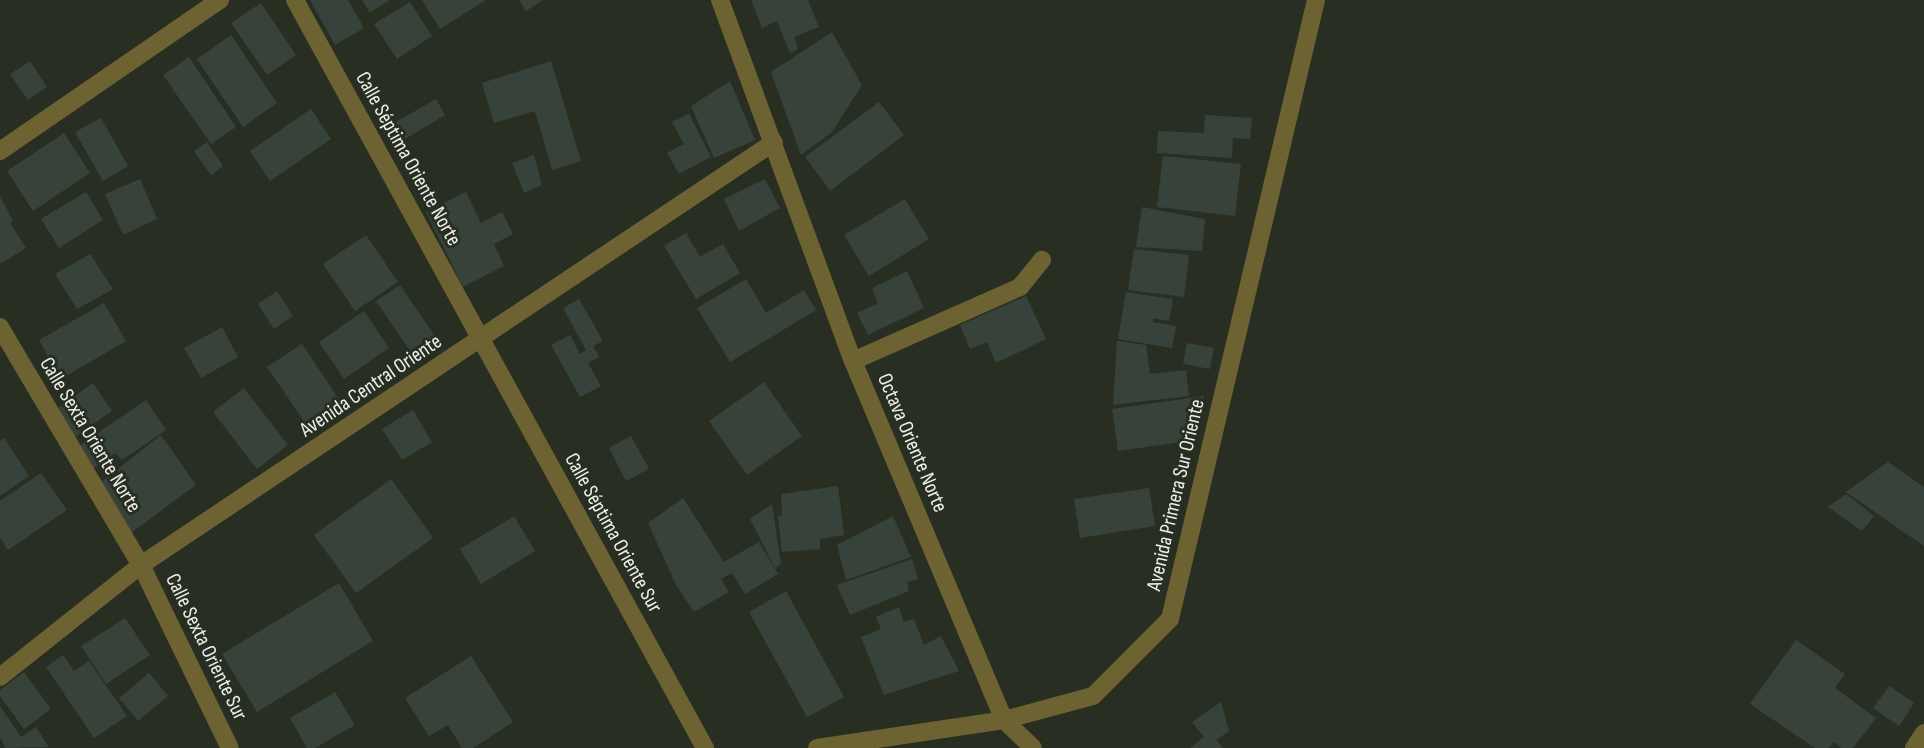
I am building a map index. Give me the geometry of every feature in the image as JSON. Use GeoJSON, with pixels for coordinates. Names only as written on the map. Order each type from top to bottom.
{"type":"FeatureCollection","features":[{"type":"Feature","properties":{"kind":"street"},"geometry":{"type":"LineString","coordinates":[[0,150],[220,0]]}},
{"type":"Feature","properties":{"kind":"street","name":"Calle Séptima Oriente Norte"},"geometry":{"type":"LineString","coordinates":[[295,0],[481,340]]}},
{"type":"Feature","properties":{"kind":"street","name":"Octava Oriente Norte"},"geometry":{"type":"LineString","coordinates":[[720,0],[853,361],[1004,720],[1033,748]]}},
{"type":"Feature","properties":{"kind":"street","name":"Avenida Primera Sur Oriente"},"geometry":{"type":"LineString","coordinates":[[817,748],[1004,720],[1093,696],[1170,619],[1316,0]]}},
{"type":"Feature","properties":{"kind":"street","name":"Avenida Central Oriente"},"geometry":{"type":"LineString","coordinates":[[0,677],[141,565],[481,340],[774,142]]}},
{"type":"Feature","properties":{"kind":"street"},"geometry":{"type":"LineString","coordinates":[[853,361],[1020,287],[1042,260]]}},
{"type":"Feature","properties":{"kind":"street","name":"Calle Sexta Oriente Norte"},"geometry":{"type":"LineString","coordinates":[[0,327],[141,565]]}},
{"type":"Feature","properties":{"kind":"street","name":"Calle Séptima Oriente Sur"},"geometry":{"type":"LineString","coordinates":[[481,340],[705,748]]}},
{"type":"Feature","properties":{"kind":"street","name":"Calle Sexta Oriente Sur"},"geometry":{"type":"LineString","coordinates":[[141,565],[230,748]]}},
{"type":"Feature","properties":{"kind":"street"},"geometry":{"type":"LineString","coordinates":[[1914,748],[1924,733]]}},
{"type":"Feature","properties":{"kind":"building"},"geometry":{"type":"Polygon","coordinates":[[[310,0],[348,0],[364,28],[335,45],[310,0]]]}},
{"type":"Feature","properties":{"kind":"building"},"geometry":{"type":"Polygon","coordinates":[[[362,0],[390,0],[370,13],[362,0]]]}},
{"type":"Feature","properties":{"kind":"building"},"geometry":{"type":"Polygon","coordinates":[[[422,0],[486,0],[440,29],[422,0]]]}},
{"type":"Feature","properties":{"kind":"building"},"geometry":{"type":"Polygon","coordinates":[[[519,0],[543,0],[526,11],[519,0]]]}},
{"type":"Feature","properties":{"kind":"building"},"geometry":{"type":"Polygon","coordinates":[[[751,0],[808,0],[819,27],[794,37],[798,49],[790,53],[777,21],[762,28],[751,0]]]}},
{"type":"Feature","properties":{"kind":"building"},"geometry":{"type":"Polygon","coordinates":[[[410,2],[432,36],[397,59],[374,24],[410,2]]]}},
{"type":"Feature","properties":{"kind":"building"},"geometry":{"type":"Polygon","coordinates":[[[261,3],[296,55],[267,75],[231,23],[261,3]]]}},
{"type":"Feature","properties":{"kind":"building"},"geometry":{"type":"Polygon","coordinates":[[[832,32],[862,85],[832,132],[801,155],[771,72],[832,32]]]}},
{"type":"Feature","properties":{"kind":"building"},"geometry":{"type":"Polygon","coordinates":[[[231,35],[277,103],[243,127],[197,59],[231,35]]]}},
{"type":"Feature","properties":{"kind":"building"},"geometry":{"type":"Polygon","coordinates":[[[189,57],[236,127],[211,144],[163,75],[189,57]]]}},
{"type":"Feature","properties":{"kind":"building"},"geometry":{"type":"Polygon","coordinates":[[[30,61],[47,87],[28,100],[10,74],[30,61]]]}},
{"type":"Feature","properties":{"kind":"building"},"geometry":{"type":"Polygon","coordinates":[[[551,61],[581,161],[552,170],[535,111],[494,123],[482,83],[551,61]]]}},
{"type":"Feature","properties":{"kind":"building"},"geometry":{"type":"Polygon","coordinates":[[[730,81],[755,140],[714,158],[691,106],[730,81]]]}},
{"type":"Feature","properties":{"kind":"building"},"geometry":{"type":"Polygon","coordinates":[[[436,99],[445,115],[392,147],[382,130],[436,99]]]}},
{"type":"Feature","properties":{"kind":"building"},"geometry":{"type":"Polygon","coordinates":[[[879,102],[904,135],[830,191],[805,157],[879,102]]]}},
{"type":"Feature","properties":{"kind":"building"},"geometry":{"type":"Polygon","coordinates":[[[311,109],[331,139],[270,181],[250,151],[311,109]]]}},
{"type":"Feature","properties":{"kind":"building"},"geometry":{"type":"Polygon","coordinates":[[[689,114],[711,157],[679,174],[667,153],[684,144],[672,122],[689,114]]]}},
{"type":"Feature","properties":{"kind":"building"},"geometry":{"type":"Polygon","coordinates":[[[1205,115],[1252,118],[1250,139],[1233,138],[1232,158],[1157,153],[1158,131],[1204,133],[1205,115]]]}},
{"type":"Feature","properties":{"kind":"building"},"geometry":{"type":"Polygon","coordinates":[[[101,118],[128,166],[103,181],[75,132],[101,118]]]}},
{"type":"Feature","properties":{"kind":"building"},"geometry":{"type":"Polygon","coordinates":[[[64,133],[90,173],[33,211],[7,171],[64,133]]]}},
{"type":"Feature","properties":{"kind":"building"},"geometry":{"type":"Polygon","coordinates":[[[207,142],[223,166],[211,175],[194,151],[207,142]]]}},
{"type":"Feature","properties":{"kind":"building"},"geometry":{"type":"Polygon","coordinates":[[[534,155],[542,185],[524,193],[512,163],[534,155]]]}},
{"type":"Feature","properties":{"kind":"building"},"geometry":{"type":"Polygon","coordinates":[[[1163,156],[1241,164],[1235,216],[1157,207],[1163,156]]]}},
{"type":"Feature","properties":{"kind":"building"},"geometry":{"type":"Polygon","coordinates":[[[140,179],[157,219],[123,235],[105,194],[140,179]]]}},
{"type":"Feature","properties":{"kind":"building"},"geometry":{"type":"Polygon","coordinates":[[[765,179],[780,208],[739,231],[724,199],[765,179]]]}},
{"type":"Feature","properties":{"kind":"building"},"geometry":{"type":"Polygon","coordinates":[[[86,192],[103,220],[59,248],[41,219],[86,192]]]}},
{"type":"Feature","properties":{"kind":"building"},"geometry":{"type":"Polygon","coordinates":[[[466,192],[481,223],[502,212],[513,234],[494,244],[504,266],[463,287],[426,212],[466,192]]]}},
{"type":"Feature","properties":{"kind":"building"},"geometry":{"type":"Polygon","coordinates":[[[0,196],[13,221],[10,223],[26,248],[0,264],[0,196]]]}},
{"type":"Feature","properties":{"kind":"building"},"geometry":{"type":"Polygon","coordinates":[[[905,199],[929,239],[869,276],[844,235],[905,199]]]}},
{"type":"Feature","properties":{"kind":"building"},"geometry":{"type":"Polygon","coordinates":[[[1142,207],[1205,219],[1202,251],[1136,247],[1142,207]]]}},
{"type":"Feature","properties":{"kind":"building"},"geometry":{"type":"Polygon","coordinates":[[[686,233],[700,257],[723,244],[740,273],[696,299],[664,246],[686,233]]]}},
{"type":"Feature","properties":{"kind":"building"},"geometry":{"type":"Polygon","coordinates":[[[366,235],[398,282],[355,311],[323,264],[366,235]]]}},
{"type":"Feature","properties":{"kind":"building"},"geometry":{"type":"Polygon","coordinates":[[[1134,249],[1189,255],[1184,297],[1128,290],[1134,249]]]}},
{"type":"Feature","properties":{"kind":"building"},"geometry":{"type":"Polygon","coordinates":[[[90,254],[113,289],[77,309],[55,274],[90,254]]]}},
{"type":"Feature","properties":{"kind":"building"},"geometry":{"type":"Polygon","coordinates":[[[907,271],[924,308],[868,335],[857,313],[878,303],[872,288],[907,271]]]}},
{"type":"Feature","properties":{"kind":"building"},"geometry":{"type":"Polygon","coordinates":[[[746,279],[766,313],[804,290],[816,310],[730,362],[697,308],[746,279]]]}},
{"type":"Feature","properties":{"kind":"building"},"geometry":{"type":"Polygon","coordinates":[[[400,285],[434,335],[410,351],[376,301],[400,285]]]}},
{"type":"Feature","properties":{"kind":"building"},"geometry":{"type":"Polygon","coordinates":[[[277,291],[293,316],[274,329],[258,304],[277,291]]]}},
{"type":"Feature","properties":{"kind":"building"},"geometry":{"type":"Polygon","coordinates":[[[1126,292],[1173,299],[1169,321],[1153,318],[1153,322],[1176,326],[1172,348],[1118,339],[1126,292]]]}},
{"type":"Feature","properties":{"kind":"building"},"geometry":{"type":"Polygon","coordinates":[[[1026,296],[1046,339],[996,363],[987,342],[970,349],[960,325],[1026,296]]]}},
{"type":"Feature","properties":{"kind":"building"},"geometry":{"type":"Polygon","coordinates":[[[579,299],[603,341],[593,346],[599,357],[588,363],[601,386],[580,397],[551,345],[570,335],[580,354],[586,350],[563,308],[579,299]]]}},
{"type":"Feature","properties":{"kind":"building"},"geometry":{"type":"Polygon","coordinates":[[[104,303],[126,341],[61,379],[39,340],[104,303]]]}},
{"type":"Feature","properties":{"kind":"building"},"geometry":{"type":"Polygon","coordinates":[[[364,311],[389,348],[344,379],[319,342],[364,311]]]}},
{"type":"Feature","properties":{"kind":"building"},"geometry":{"type":"Polygon","coordinates":[[[222,327],[238,357],[201,378],[184,348],[222,327]]]}},
{"type":"Feature","properties":{"kind":"building"},"geometry":{"type":"Polygon","coordinates":[[[1117,341],[1146,345],[1150,374],[1186,370],[1189,396],[1113,405],[1117,341]]]}},
{"type":"Feature","properties":{"kind":"building"},"geometry":{"type":"Polygon","coordinates":[[[1187,343],[1214,348],[1210,369],[1183,364],[1187,343]]]}},
{"type":"Feature","properties":{"kind":"building"},"geometry":{"type":"Polygon","coordinates":[[[302,344],[342,404],[308,427],[267,367],[302,344]]]}},
{"type":"Feature","properties":{"kind":"building"},"geometry":{"type":"Polygon","coordinates":[[[764,382],[802,436],[747,475],[709,421],[764,382]]]}},
{"type":"Feature","properties":{"kind":"building"},"geometry":{"type":"Polygon","coordinates":[[[93,383],[112,411],[73,438],[54,411],[93,383]]]}},
{"type":"Feature","properties":{"kind":"building"},"geometry":{"type":"Polygon","coordinates":[[[244,388],[288,445],[257,469],[213,412],[244,388]]]}},
{"type":"Feature","properties":{"kind":"building"},"geometry":{"type":"Polygon","coordinates":[[[1204,396],[1195,440],[1118,451],[1112,409],[1204,396]]]}},
{"type":"Feature","properties":{"kind":"building"},"geometry":{"type":"Polygon","coordinates":[[[146,400],[166,430],[122,460],[116,453],[94,468],[79,446],[146,400]]]}},
{"type":"Feature","properties":{"kind":"building"},"geometry":{"type":"Polygon","coordinates":[[[413,410],[432,442],[402,460],[382,429],[413,410]]]}},
{"type":"Feature","properties":{"kind":"building"},"geometry":{"type":"Polygon","coordinates":[[[161,435],[196,485],[128,535],[95,487],[161,435]]]}},
{"type":"Feature","properties":{"kind":"building"},"geometry":{"type":"Polygon","coordinates":[[[631,436],[649,469],[626,481],[609,448],[631,436]]]}},
{"type":"Feature","properties":{"kind":"building"},"geometry":{"type":"Polygon","coordinates":[[[4,438],[29,476],[0,496],[0,441],[4,438]]]}},
{"type":"Feature","properties":{"kind":"building"},"geometry":{"type":"Polygon","coordinates":[[[1888,462],[1924,487],[1924,546],[1846,492],[1888,462]]]}},
{"type":"Feature","properties":{"kind":"building"},"geometry":{"type":"Polygon","coordinates":[[[41,473],[67,510],[8,550],[0,538],[0,501],[41,473]]]}},
{"type":"Feature","properties":{"kind":"building"},"geometry":{"type":"Polygon","coordinates":[[[391,479],[433,538],[356,593],[314,535],[391,479]]]}},
{"type":"Feature","properties":{"kind":"building"},"geometry":{"type":"Polygon","coordinates":[[[838,486],[844,535],[820,539],[820,549],[782,552],[778,516],[782,515],[781,494],[838,486]]]}},
{"type":"Feature","properties":{"kind":"building"},"geometry":{"type":"Polygon","coordinates":[[[1149,488],[1155,526],[1080,538],[1074,499],[1149,488]]]}},
{"type":"Feature","properties":{"kind":"building"},"geometry":{"type":"Polygon","coordinates":[[[1846,494],[1874,516],[1862,531],[1828,507],[1846,494]]]}},
{"type":"Feature","properties":{"kind":"building"},"geometry":{"type":"Polygon","coordinates":[[[683,498],[724,562],[759,542],[778,574],[745,594],[732,573],[721,579],[729,592],[694,612],[676,585],[648,523],[683,498]]]}},
{"type":"Feature","properties":{"kind":"building"},"geometry":{"type":"Polygon","coordinates":[[[772,504],[781,564],[775,568],[750,519],[772,504]]]}},
{"type":"Feature","properties":{"kind":"building"},"geometry":{"type":"Polygon","coordinates":[[[514,516],[535,551],[481,584],[460,549],[514,516]]]}},
{"type":"Feature","properties":{"kind":"building"},"geometry":{"type":"Polygon","coordinates":[[[893,516],[911,557],[846,580],[837,545],[893,516]]]}},
{"type":"Feature","properties":{"kind":"building"},"geometry":{"type":"Polygon","coordinates":[[[912,559],[918,579],[907,582],[909,591],[850,615],[837,585],[912,559]]]}},
{"type":"Feature","properties":{"kind":"building"},"geometry":{"type":"Polygon","coordinates":[[[339,583],[373,641],[257,712],[222,654],[339,583]]]}},
{"type":"Feature","properties":{"kind":"building"},"geometry":{"type":"Polygon","coordinates":[[[786,591],[844,697],[807,717],[749,612],[786,591]]]}},
{"type":"Feature","properties":{"kind":"building"},"geometry":{"type":"Polygon","coordinates":[[[899,607],[904,622],[914,619],[924,645],[941,636],[959,671],[884,695],[861,637],[881,629],[876,617],[899,607]]]}},
{"type":"Feature","properties":{"kind":"building"},"geometry":{"type":"Polygon","coordinates":[[[125,618],[150,655],[106,684],[81,646],[125,618]]]}},
{"type":"Feature","properties":{"kind":"building"},"geometry":{"type":"Polygon","coordinates":[[[1796,640],[1845,674],[1835,688],[1876,718],[1853,748],[1841,748],[1834,742],[1829,748],[1815,748],[1750,704],[1796,640]]]}},
{"type":"Feature","properties":{"kind":"building"},"geometry":{"type":"Polygon","coordinates":[[[63,655],[74,671],[89,661],[127,716],[94,738],[46,667],[63,655]]]}},
{"type":"Feature","properties":{"kind":"building"},"geometry":{"type":"Polygon","coordinates":[[[471,656],[513,722],[473,748],[462,748],[448,725],[429,736],[405,698],[471,656]]]}},
{"type":"Feature","properties":{"kind":"building"},"geometry":{"type":"Polygon","coordinates":[[[24,672],[51,709],[24,729],[0,696],[0,690],[24,672]]]}},
{"type":"Feature","properties":{"kind":"building"},"geometry":{"type":"Polygon","coordinates":[[[149,673],[168,696],[138,721],[119,698],[149,673]]]}},
{"type":"Feature","properties":{"kind":"building"},"geometry":{"type":"Polygon","coordinates":[[[1889,686],[1914,703],[1899,726],[1873,708],[1889,686]]]}},
{"type":"Feature","properties":{"kind":"building"},"geometry":{"type":"Polygon","coordinates":[[[335,692],[355,725],[315,748],[307,748],[290,718],[335,692]]]}},
{"type":"Feature","properties":{"kind":"building"},"geometry":{"type":"Polygon","coordinates":[[[1221,702],[1229,731],[1216,740],[1223,748],[1190,748],[1204,737],[1192,722],[1221,702]]]}},
{"type":"Feature","properties":{"kind":"building"},"geometry":{"type":"Polygon","coordinates":[[[0,706],[21,737],[36,727],[49,747],[6,748],[0,738],[0,706]]]}}]}
